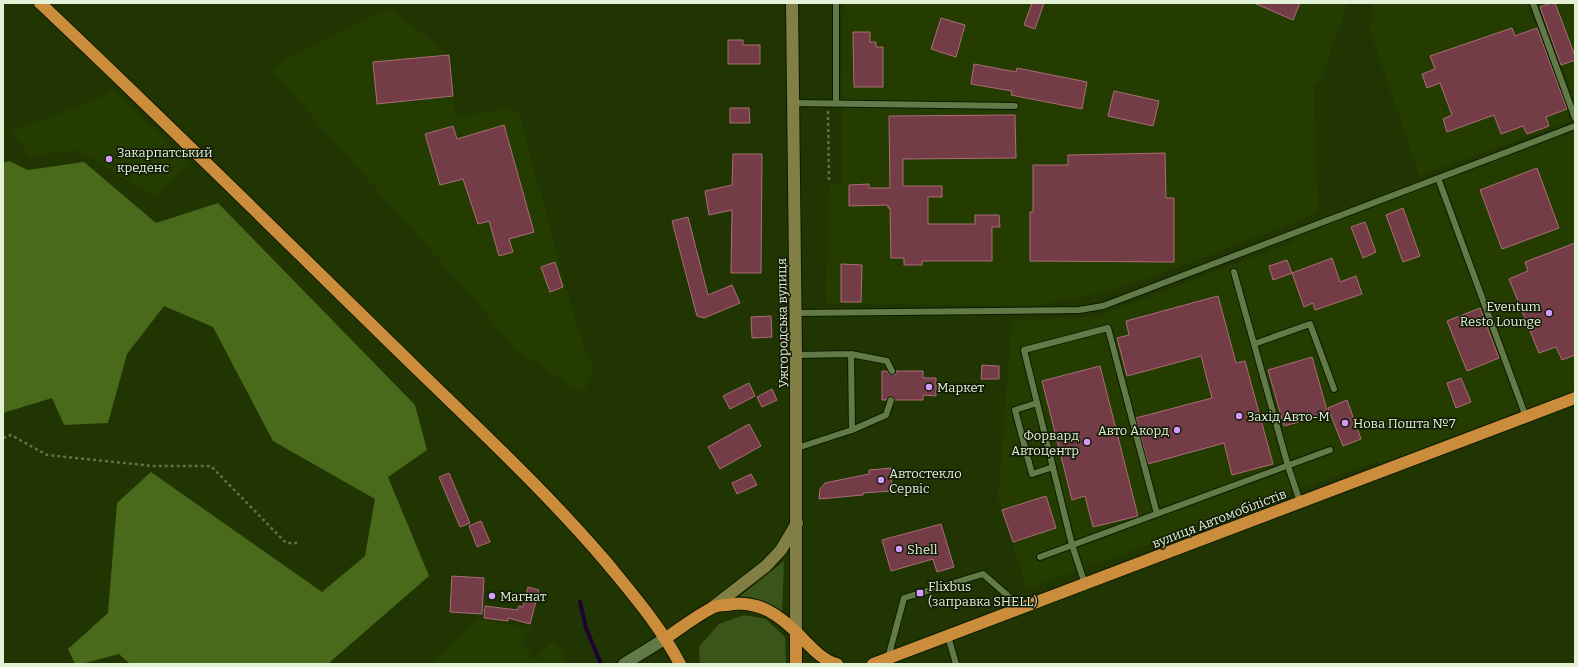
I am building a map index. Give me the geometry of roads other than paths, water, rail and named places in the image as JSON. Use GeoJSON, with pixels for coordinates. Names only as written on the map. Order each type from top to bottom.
{"type":"FeatureCollection","features":[{"type":"Feature","properties":{"kind":"highway"},"geometry":{"type":"LineString","coordinates":[[40,3],[518,467],[585,537],[639,601],[666,638],[680,664]]}},
{"type":"Feature","properties":{"kind":"highway","name":"вулиця Автомобілістів"},"geometry":{"type":"LineString","coordinates":[[873,664],[1575,398]]}},
{"type":"Feature","properties":{"kind":"highway"},"geometry":{"type":"LineString","coordinates":[[666,638],[713,607],[743,603],[754,605],[772,613],[796,632],[815,651],[824,658],[837,664]]}},
{"type":"Feature","properties":{"kind":"highway"},"geometry":{"type":"LineString","coordinates":[[796,632],[796,664]]}},
{"type":"Feature","properties":{"kind":"main road","name":"Ужгородська вулиця"},"geometry":{"type":"LineString","coordinates":[[713,607],[766,566],[781,550],[797,522],[792,3]]}},
{"type":"Feature","properties":{"kind":"main road"},"geometry":{"type":"LineString","coordinates":[[796,632],[797,522]]}},
{"type":"Feature","properties":{"kind":"street"},"geometry":{"type":"LineString","coordinates":[[632,662],[666,638]]}},
{"type":"Feature","properties":{"kind":"lane"},"geometry":{"type":"LineString","coordinates":[[836,3],[836,104]]}},
{"type":"Feature","properties":{"kind":"lane"},"geometry":{"type":"LineString","coordinates":[[1533,3],[1575,118]]}},
{"type":"Feature","properties":{"kind":"lane"},"geometry":{"type":"LineString","coordinates":[[792,103],[1015,106]]}},
{"type":"Feature","properties":{"kind":"lane"},"geometry":{"type":"LineString","coordinates":[[796,313],[1079,310],[1103,306],[1575,126]]}},
{"type":"Feature","properties":{"kind":"lane"},"geometry":{"type":"LineString","coordinates":[[1438,178],[1526,417]]}},
{"type":"Feature","properties":{"kind":"lane"},"geometry":{"type":"LineString","coordinates":[[1234,272],[1288,466],[1300,502]]}},
{"type":"Feature","properties":{"kind":"lane"},"geometry":{"type":"LineString","coordinates":[[1254,344],[1310,324],[1334,389]]}},
{"type":"Feature","properties":{"kind":"lane"},"geometry":{"type":"LineString","coordinates":[[1085,584],[1072,545],[1024,350],[1108,328],[1157,514]]}},
{"type":"Feature","properties":{"kind":"lane"},"geometry":{"type":"LineString","coordinates":[[851,354],[852,430]]}},
{"type":"Feature","properties":{"kind":"lane"},"geometry":{"type":"LineString","coordinates":[[796,355],[851,354],[887,361],[892,371]]}},
{"type":"Feature","properties":{"kind":"lane"},"geometry":{"type":"LineString","coordinates":[[797,448],[852,430],[886,415],[891,400]]}},
{"type":"Feature","properties":{"kind":"lane"},"geometry":{"type":"LineString","coordinates":[[1037,403],[1015,410],[1032,474],[1053,467]]}},
{"type":"Feature","properties":{"kind":"lane"},"geometry":{"type":"LineString","coordinates":[[1040,557],[1330,450]]}},
{"type":"Feature","properties":{"kind":"lane"},"geometry":{"type":"LineString","coordinates":[[888,659],[904,598],[983,574],[1022,608]]}},
{"type":"Feature","properties":{"kind":"lane"},"geometry":{"type":"LineString","coordinates":[[948,636],[956,664]]}},
{"type":"Feature","properties":{"kind":"waterway"},"geometry":{"type":"LineString","coordinates":[[580,602],[586,628],[601,664]]}},
{"type":"Feature","properties":{"kind":"place","name":"Закарпатський креденс"},"geometry":{"type":"Point","coordinates":[109,159]}},
{"type":"Feature","properties":{"kind":"place","name":"Eventum Resto Lounge"},"geometry":{"type":"Point","coordinates":[1549,313]}},
{"type":"Feature","properties":{"kind":"place","name":"Маркет"},"geometry":{"type":"Point","coordinates":[929,387]}},
{"type":"Feature","properties":{"kind":"place","name":"Захід Авто-М"},"geometry":{"type":"Point","coordinates":[1239,416]}},
{"type":"Feature","properties":{"kind":"place","name":"Нова Пошта №7"},"geometry":{"type":"Point","coordinates":[1345,423]}},
{"type":"Feature","properties":{"kind":"place","name":"Авто Акорд"},"geometry":{"type":"Point","coordinates":[1177,430]}},
{"type":"Feature","properties":{"kind":"place","name":"Форвард Автоцентр"},"geometry":{"type":"Point","coordinates":[1087,442]}},
{"type":"Feature","properties":{"kind":"place","name":"Автостекло Сервіс"},"geometry":{"type":"Point","coordinates":[881,480]}},
{"type":"Feature","properties":{"kind":"place","name":"Shell"},"geometry":{"type":"Point","coordinates":[899,549]}},
{"type":"Feature","properties":{"kind":"place","name":"Flixbus (заправка SHELL)"},"geometry":{"type":"Point","coordinates":[920,593]}},
{"type":"Feature","properties":{"kind":"place","name":"Магнат"},"geometry":{"type":"Point","coordinates":[492,596]}}]}
